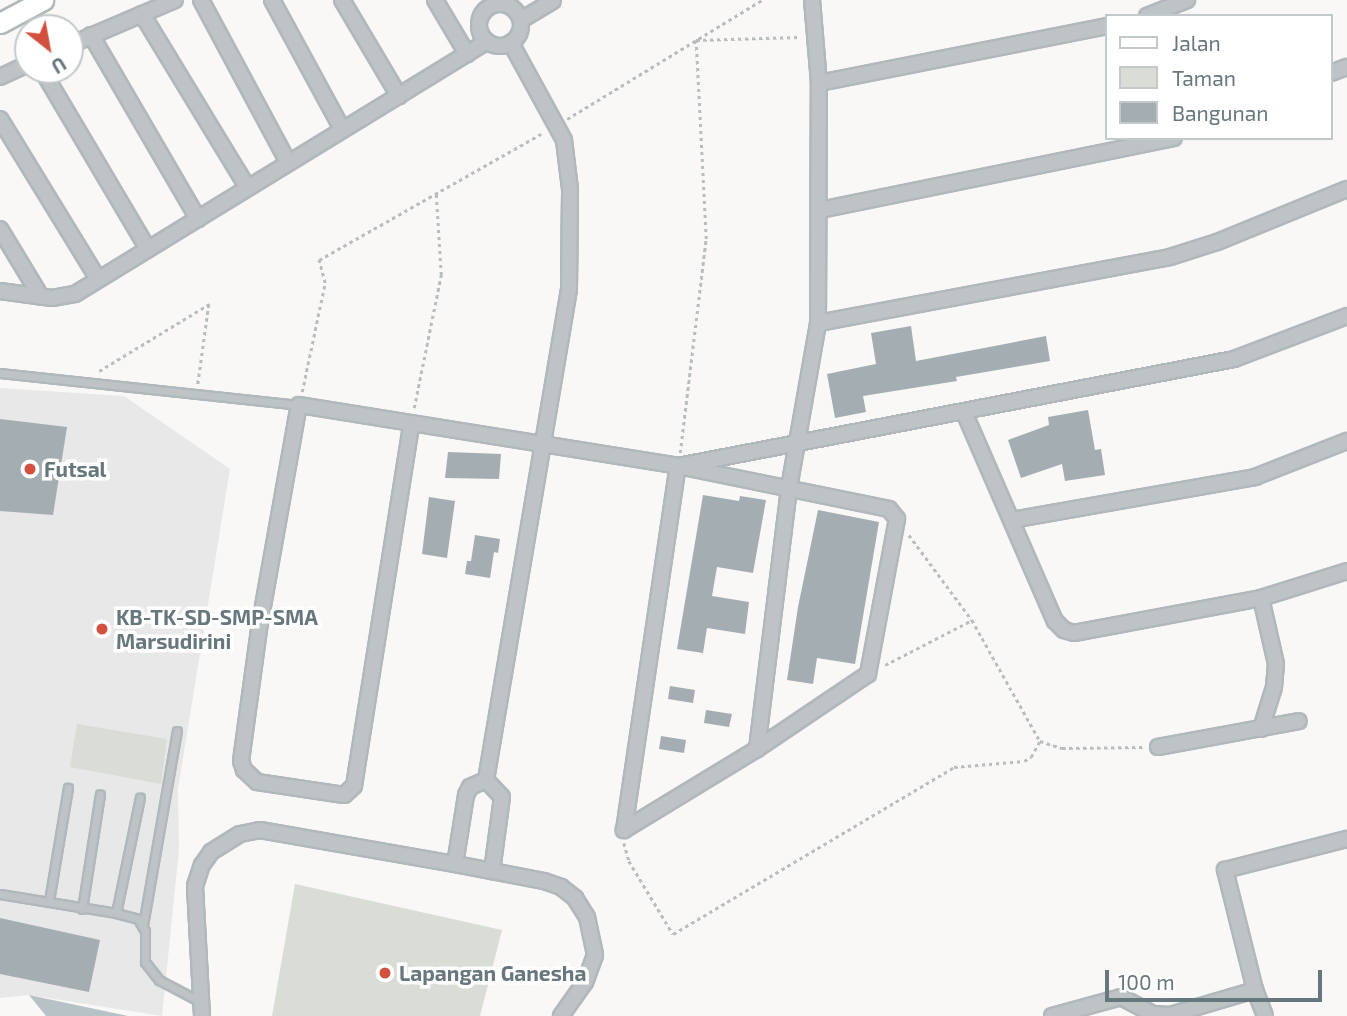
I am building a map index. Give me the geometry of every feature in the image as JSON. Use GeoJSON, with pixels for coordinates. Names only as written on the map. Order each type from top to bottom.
{"type":"FeatureCollection","features":[{"type":"Feature","properties":{"kind":"street"},"geometry":{"type":"LineString","coordinates":[[0,23],[40,0]]}},
{"type":"Feature","properties":{"kind":"street"},"geometry":{"type":"LineString","coordinates":[[84,38],[176,0]]}},
{"type":"Feature","properties":{"kind":"street"},"geometry":{"type":"LineString","coordinates":[[201,0],[288,162]]}},
{"type":"Feature","properties":{"kind":"street"},"geometry":{"type":"LineString","coordinates":[[272,0],[342,129]]}},
{"type":"Feature","properties":{"kind":"street"},"geometry":{"type":"LineString","coordinates":[[342,0],[399,96]]}},
{"type":"Feature","properties":{"kind":"street"},"geometry":{"type":"LineString","coordinates":[[435,0],[467,54]]}},
{"type":"Feature","properties":{"kind":"street"},"geometry":{"type":"LineString","coordinates":[[521,20],[553,0]]}},
{"type":"Feature","properties":{"kind":"street"},"geometry":{"type":"LineString","coordinates":[[757,749],[789,488],[818,323],[819,83],[811,0]]}},
{"type":"Feature","properties":{"kind":"street"},"geometry":{"type":"LineString","coordinates":[[1152,14],[1187,0]]}},
{"type":"Feature","properties":{"kind":"street"},"geometry":{"type":"LineString","coordinates":[[487,4],[508,6],[521,20],[520,33],[511,43],[498,47],[486,41],[479,24],[487,4]]}},
{"type":"Feature","properties":{"kind":"street"},"geometry":{"type":"LineString","coordinates":[[142,14],[247,187]]}},
{"type":"Feature","properties":{"kind":"street"},"geometry":{"type":"LineString","coordinates":[[819,83],[1106,26]]}},
{"type":"Feature","properties":{"kind":"street"},"geometry":{"type":"LineString","coordinates":[[91,35],[198,219]]}},
{"type":"Feature","properties":{"kind":"street"},"geometry":{"type":"LineString","coordinates":[[0,291],[41,297],[62,297],[75,293],[486,41]]}},
{"type":"Feature","properties":{"kind":"street"},"geometry":{"type":"LineString","coordinates":[[486,780],[569,289],[570,189],[564,140],[511,43]]}},
{"type":"Feature","properties":{"kind":"street"},"geometry":{"type":"LineString","coordinates":[[50,84],[148,249]]}},
{"type":"Feature","properties":{"kind":"street"},"geometry":{"type":"LineString","coordinates":[[0,119],[98,279]]}},
{"type":"Feature","properties":{"kind":"street"},"geometry":{"type":"LineString","coordinates":[[820,210],[1164,140]]}},
{"type":"Feature","properties":{"kind":"street"},"geometry":{"type":"LineString","coordinates":[[818,323],[1170,257],[1217,242],[1347,190]]}},
{"type":"Feature","properties":{"kind":"street"},"geometry":{"type":"LineString","coordinates":[[0,229],[41,297]]}},
{"type":"Feature","properties":{"kind":"street"},"geometry":{"type":"LineString","coordinates":[[678,466],[1234,359],[1347,316]]}},
{"type":"Feature","properties":{"kind":"street"},"geometry":{"type":"LineString","coordinates":[[411,426],[354,786],[344,795],[268,785],[248,776],[241,761],[260,624],[299,405],[411,426],[678,466],[889,509],[897,519],[868,674],[757,749],[624,830]]}},
{"type":"Feature","properties":{"kind":"street"},"geometry":{"type":"LineString","coordinates":[[964,412],[1055,621],[1064,629],[1074,633],[1261,598],[1347,570]]}},
{"type":"Feature","properties":{"kind":"street"},"geometry":{"type":"LineString","coordinates":[[1012,520],[1255,477],[1347,441]]}},
{"type":"Feature","properties":{"kind":"street"},"geometry":{"type":"LineString","coordinates":[[624,830],[678,466]]}},
{"type":"Feature","properties":{"kind":"street"},"geometry":{"type":"LineString","coordinates":[[1261,598],[1267,638],[1275,652],[1276,664],[1274,687],[1261,729]]}},
{"type":"Feature","properties":{"kind":"street"},"geometry":{"type":"LineString","coordinates":[[1158,747],[1299,721]]}},
{"type":"Feature","properties":{"kind":"street"},"geometry":{"type":"LineString","coordinates":[[455,864],[466,795],[470,787],[486,780]]}},
{"type":"Feature","properties":{"kind":"street"},"geometry":{"type":"LineString","coordinates":[[486,780],[502,797],[492,871]]}},
{"type":"Feature","properties":{"kind":"street"},"geometry":{"type":"LineString","coordinates":[[202,1009],[195,886],[202,865],[223,843],[240,834],[278,831],[492,871],[561,887],[575,898],[587,917],[594,946],[592,968],[561,1016]]}},
{"type":"Feature","properties":{"kind":"street"},"geometry":{"type":"LineString","coordinates":[[1265,1016],[1255,990],[1225,870],[1347,839]]}},
{"type":"Feature","properties":{"kind":"street"},"geometry":{"type":"LineString","coordinates":[[1052,1016],[1121,997],[1153,1014],[1170,1015],[1255,990]]}},
{"type":"Feature","properties":{"kind":"lane"},"geometry":{"type":"LineString","coordinates":[[0,373],[299,405]]}},
{"type":"Feature","properties":{"kind":"lane"},"geometry":{"type":"LineString","coordinates":[[177,731],[143,925],[145,962],[159,979],[202,1009]]}},
{"type":"Feature","properties":{"kind":"lane"},"geometry":{"type":"LineString","coordinates":[[48,901],[68,788]]}},
{"type":"Feature","properties":{"kind":"lane"},"geometry":{"type":"LineString","coordinates":[[82,908],[100,794]]}},
{"type":"Feature","properties":{"kind":"lane"},"geometry":{"type":"LineString","coordinates":[[116,913],[140,797]]}},
{"type":"Feature","properties":{"kind":"lane"},"geometry":{"type":"LineString","coordinates":[[0,894],[116,913],[138,919],[143,925]]}},
{"type":"Feature","properties":{"kind":"path"},"geometry":{"type":"LineString","coordinates":[[299,405],[325,283],[319,260],[558,125],[762,0]]}},
{"type":"Feature","properties":{"kind":"path"},"geometry":{"type":"LineString","coordinates":[[696,40],[815,37]]}},
{"type":"Feature","properties":{"kind":"path"},"geometry":{"type":"LineString","coordinates":[[678,466],[706,239],[696,40]]}},
{"type":"Feature","properties":{"kind":"path"},"geometry":{"type":"LineString","coordinates":[[411,426],[441,275],[436,194]]}},
{"type":"Feature","properties":{"kind":"path"},"geometry":{"type":"LineString","coordinates":[[82,381],[209,304],[196,395]]}},
{"type":"Feature","properties":{"kind":"path"},"geometry":{"type":"LineString","coordinates":[[897,519],[972,620],[1040,741],[1062,748],[1158,747]]}},
{"type":"Feature","properties":{"kind":"path"},"geometry":{"type":"LineString","coordinates":[[868,674],[972,620]]}},
{"type":"Feature","properties":{"kind":"path"},"geometry":{"type":"LineString","coordinates":[[624,830],[624,845],[629,861],[673,934],[954,767],[1024,761],[1031,757],[1040,741]]}},
{"type":"Feature","properties":{"kind":"shaded area","name":"KB-TK-SD-SMP-SMA Marsudirini"},"geometry":{"type":"Polygon","coordinates":[[[0,388],[124,396],[230,469],[178,789],[179,850],[162,1016],[29,995],[0,998],[0,388]]]}},
{"type":"Feature","properties":{"kind":"shaded area"},"geometry":{"type":"Polygon","coordinates":[[[29,995],[128,1016],[46,1016],[29,995]]]}},
{"type":"Feature","properties":{"kind":"green space"},"geometry":{"type":"Polygon","coordinates":[[[77,724],[167,739],[161,784],[70,767],[77,724]]]}},
{"type":"Feature","properties":{"kind":"green space","name":"Lapangan Ganesha"},"geometry":{"type":"Polygon","coordinates":[[[295,884],[502,930],[480,1016],[272,1016],[295,884]]]}},
{"type":"Feature","properties":{"kind":"building"},"geometry":{"type":"Polygon","coordinates":[[[911,326],[916,361],[1046,336],[1050,361],[956,377],[957,381],[863,396],[866,412],[835,418],[827,374],[876,364],[871,333],[911,326]]]}},
{"type":"Feature","properties":{"kind":"building"},"geometry":{"type":"Polygon","coordinates":[[[1088,410],[1095,450],[1101,449],[1105,475],[1065,481],[1062,464],[1021,478],[1008,440],[1049,425],[1048,417],[1088,410]]]}},
{"type":"Feature","properties":{"kind":"building","name":"Futsal"},"geometry":{"type":"Polygon","coordinates":[[[0,419],[67,427],[53,515],[0,511],[0,419]]]}},
{"type":"Feature","properties":{"kind":"building"},"geometry":{"type":"Polygon","coordinates":[[[448,452],[501,454],[499,479],[445,478],[448,452]]]}},
{"type":"Feature","properties":{"kind":"building"},"geometry":{"type":"Polygon","coordinates":[[[703,495],[739,501],[740,496],[766,500],[753,573],[717,567],[712,596],[749,602],[745,634],[707,628],[703,653],[677,649],[703,495]]]}},
{"type":"Feature","properties":{"kind":"building"},"geometry":{"type":"Polygon","coordinates":[[[429,497],[455,501],[447,558],[422,554],[429,497]]]}},
{"type":"Feature","properties":{"kind":"building"},"geometry":{"type":"Polygon","coordinates":[[[818,510],[879,522],[855,664],[817,658],[813,684],[787,680],[798,607],[818,510]]]}},
{"type":"Feature","properties":{"kind":"building"},"geometry":{"type":"Polygon","coordinates":[[[475,535],[500,539],[498,553],[494,552],[490,578],[465,574],[467,561],[471,561],[475,535]]]}},
{"type":"Feature","properties":{"kind":"building"},"geometry":{"type":"Polygon","coordinates":[[[670,686],[695,690],[693,703],[668,699],[670,686]]]}},
{"type":"Feature","properties":{"kind":"building"},"geometry":{"type":"Polygon","coordinates":[[[706,710],[732,714],[729,727],[704,723],[706,710]]]}},
{"type":"Feature","properties":{"kind":"building"},"geometry":{"type":"Polygon","coordinates":[[[661,736],[686,740],[684,753],[659,749],[661,736]]]}},
{"type":"Feature","properties":{"kind":"building"},"geometry":{"type":"Polygon","coordinates":[[[0,918],[100,940],[89,992],[0,974],[0,918]]]}},
{"type":"Feature","properties":{"kind":"place","name":"Futsal"},"geometry":{"type":"Point","coordinates":[30,469]}},
{"type":"Feature","properties":{"kind":"place","name":"KB-TK-SD-SMP-SMA Marsudirini"},"geometry":{"type":"Point","coordinates":[102,629]}},
{"type":"Feature","properties":{"kind":"place","name":"Lapangan Ganesha"},"geometry":{"type":"Point","coordinates":[385,973]}}]}
